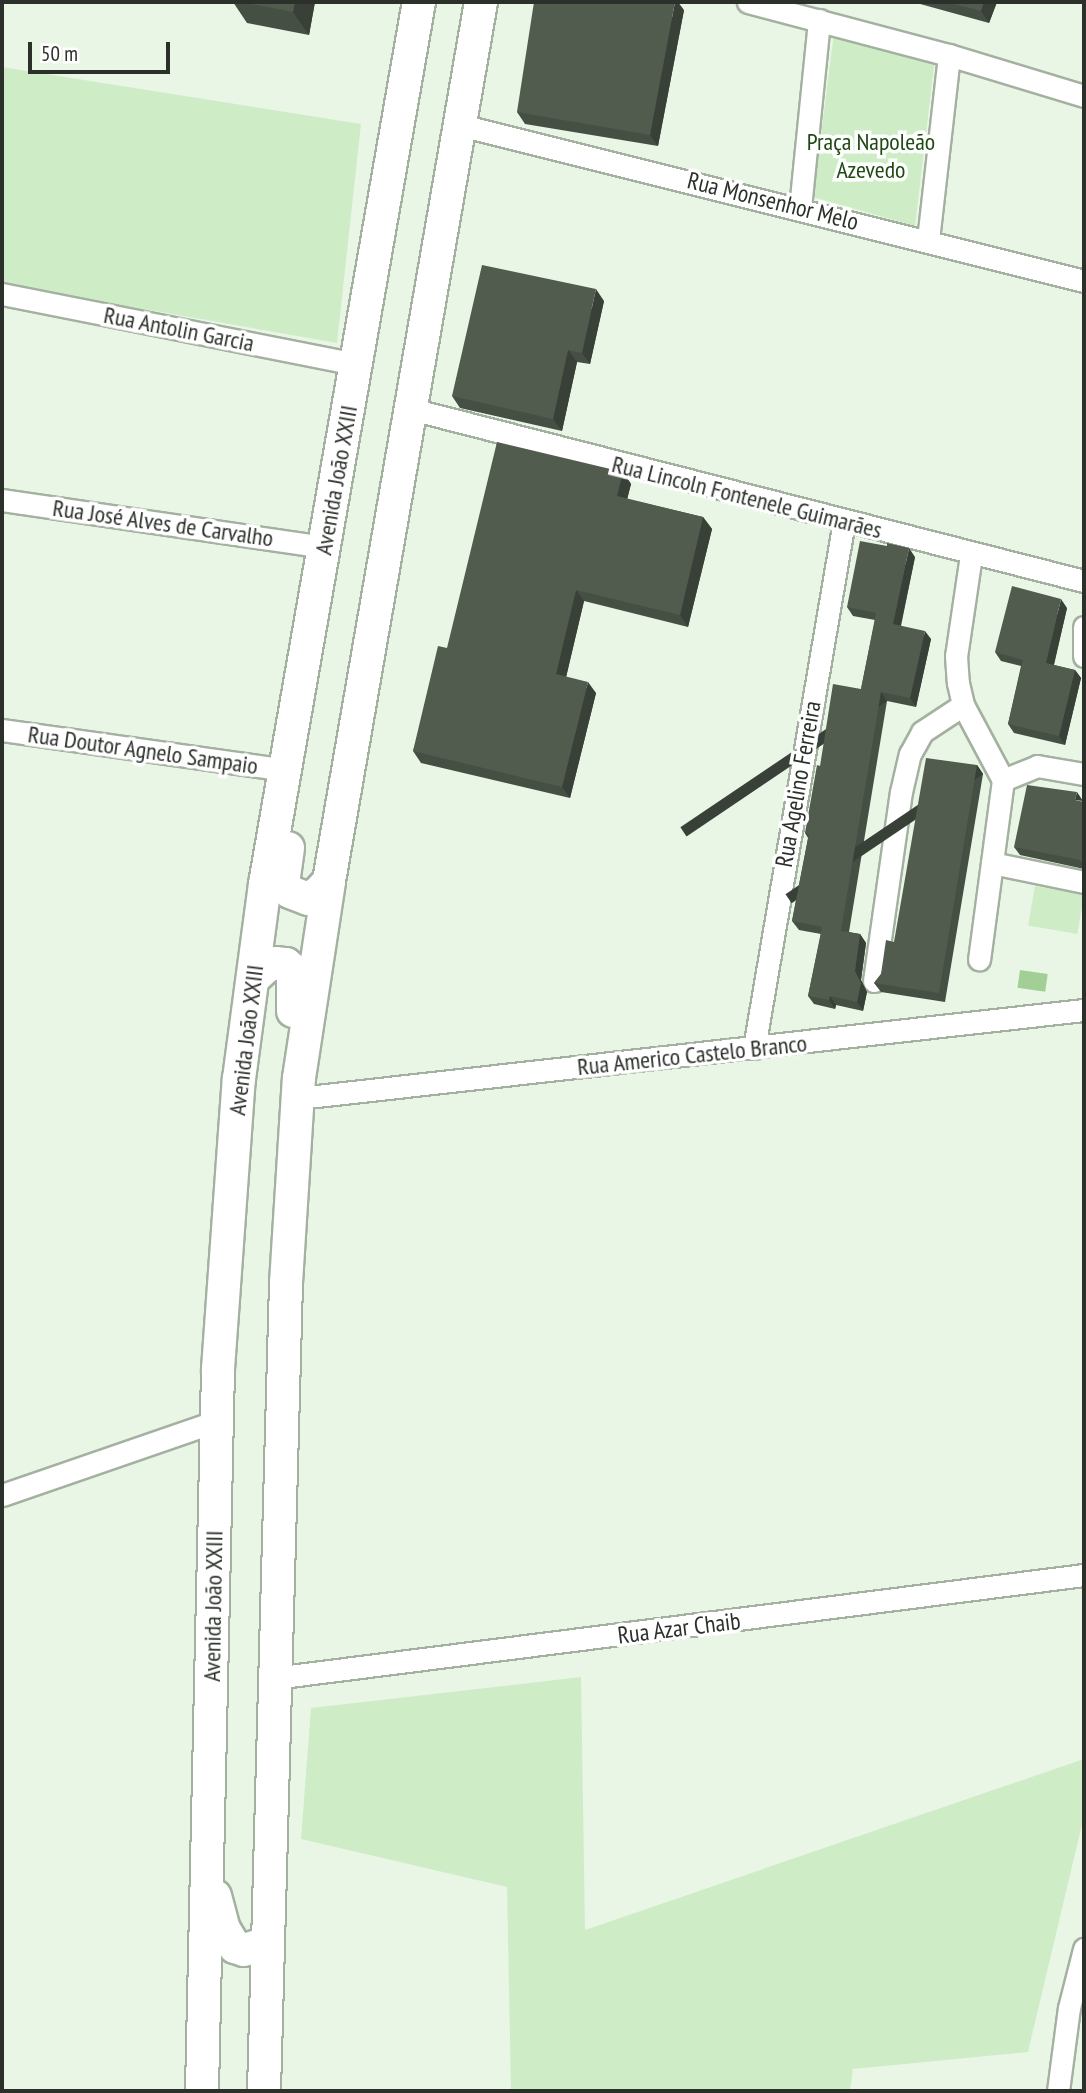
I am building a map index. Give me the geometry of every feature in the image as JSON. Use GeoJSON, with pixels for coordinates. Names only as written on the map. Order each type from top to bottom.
{"type":"FeatureCollection","features":[{"type":"Feature","properties":{"kind":"main road","name":"Avenida João XXIII"},"geometry":{"type":"LineString","coordinates":[[202,2091],[217,1421],[226,1238],[239,1079],[285,770],[419,2]]}},
{"type":"Feature","properties":{"kind":"main road"},"geometry":{"type":"LineString","coordinates":[[264,2091],[286,1283],[299,1088],[328,881],[481,2]]}},
{"type":"Feature","properties":{"kind":"main road"},"geometry":{"type":"LineString","coordinates":[[285,770],[291,811],[283,883],[290,892],[308,899],[319,892],[328,881]]}},
{"type":"Feature","properties":{"kind":"main road"},"geometry":{"type":"LineString","coordinates":[[253,979],[276,963],[286,964],[293,970],[293,1012],[299,1088]]}},
{"type":"Feature","properties":{"kind":"main road"},"geometry":{"type":"LineString","coordinates":[[208,1874],[230,1942],[244,1950],[267,1943]]}},
{"type":"Feature","properties":{"kind":"street"},"geometry":{"type":"LineString","coordinates":[[748,2],[949,55],[1084,96]]}},
{"type":"Feature","properties":{"kind":"street"},"geometry":{"type":"LineString","coordinates":[[800,208],[819,20]]}},
{"type":"Feature","properties":{"kind":"street"},"geometry":{"type":"LineString","coordinates":[[928,240],[949,55]]}},
{"type":"Feature","properties":{"kind":"street","name":"Rua Monsenhor Melo"},"geometry":{"type":"LineString","coordinates":[[460,125],[1084,281]]}},
{"type":"Feature","properties":{"kind":"street","name":"Rua Antolin Garcia"},"geometry":{"type":"LineString","coordinates":[[2,294],[356,364]]}},
{"type":"Feature","properties":{"kind":"street","name":"Rua Lincoln Fontenele Guimarães"},"geometry":{"type":"LineString","coordinates":[[411,410],[971,555],[1084,581]]}},
{"type":"Feature","properties":{"kind":"street","name":"Rua José Alves de Carvalho"},"geometry":{"type":"LineString","coordinates":[[2,500],[324,547]]}},
{"type":"Feature","properties":{"kind":"street","name":"Rua Agelino Ferreira"},"geometry":{"type":"LineString","coordinates":[[754,1048],[844,521]]}},
{"type":"Feature","properties":{"kind":"street"},"geometry":{"type":"LineString","coordinates":[[971,555],[956,656],[963,705],[1003,780],[979,959]]}},
{"type":"Feature","properties":{"kind":"street"},"geometry":{"type":"LineString","coordinates":[[1084,627],[1084,656]]}},
{"type":"Feature","properties":{"kind":"street"},"geometry":{"type":"LineString","coordinates":[[874,981],[901,792],[910,754],[922,732],[963,705]]}},
{"type":"Feature","properties":{"kind":"street","name":"Rua Doutor Agnelo Sampaio"},"geometry":{"type":"LineString","coordinates":[[2,730],[285,770]]}},
{"type":"Feature","properties":{"kind":"street"},"geometry":{"type":"LineString","coordinates":[[1003,780],[1037,766],[1084,774]]}},
{"type":"Feature","properties":{"kind":"street"},"geometry":{"type":"LineString","coordinates":[[992,863],[1084,882]]}},
{"type":"Feature","properties":{"kind":"street","name":"Rua Americo Castelo Branco"},"geometry":{"type":"LineString","coordinates":[[299,1088],[754,1048],[1084,1010]]}},
{"type":"Feature","properties":{"kind":"street"},"geometry":{"type":"LineString","coordinates":[[2,1495],[217,1421]]}},
{"type":"Feature","properties":{"kind":"street","name":"Rua Azar Chaib"},"geometry":{"type":"LineString","coordinates":[[274,1678],[1084,1575]]}},
{"type":"Feature","properties":{"kind":"street"},"geometry":{"type":"LineString","coordinates":[[1058,2091],[1069,2008],[1084,1949]]}},
{"type":"Feature","properties":{"kind":"green space","name":"Praça Napoleão Azevedo"},"geometry":{"type":"Polygon","coordinates":[[[834,33],[935,58],[915,226],[813,197],[834,33]]]}},
{"type":"Feature","properties":{"kind":"green space"},"geometry":{"type":"Polygon","coordinates":[[[2,67],[361,124],[337,343],[2,284],[2,67]]]}},
{"type":"Feature","properties":{"kind":"green space"},"geometry":{"type":"Polygon","coordinates":[[[1035,886],[1084,895],[1077,934],[1028,925],[1035,886]]]}},
{"type":"Feature","properties":{"kind":"green space"},"geometry":{"type":"Polygon","coordinates":[[[581,1677],[585,1930],[1084,1759],[1084,1816],[1028,2052],[853,2069],[850,2091],[511,2091],[507,1887],[301,1839],[311,1708],[581,1677]]]}},
{"type":"Feature","properties":{"kind":"shaded area"},"geometry":{"type":"Polygon","coordinates":[[[1020,970],[1048,974],[1045,992],[1017,988],[1020,970]]]}},
{"type":"Feature","properties":{"kind":"building"},"geometry":{"type":"Polygon","coordinates":[[[241,2],[295,2],[293,12],[241,2]]]}},
{"type":"Feature","properties":{"kind":"building"},"geometry":{"type":"Polygon","coordinates":[[[534,2],[675,2],[650,135],[517,112],[534,2]]]}},
{"type":"Feature","properties":{"kind":"building"},"geometry":{"type":"Polygon","coordinates":[[[947,2],[984,2],[981,11],[947,2]]]}},
{"type":"Feature","properties":{"kind":"building"},"geometry":{"type":"Polygon","coordinates":[[[482,265],[596,289],[582,353],[568,350],[553,419],[452,396],[482,265]]]}},
{"type":"Feature","properties":{"kind":"building"},"geometry":{"type":"Polygon","coordinates":[[[497,442],[623,472],[617,496],[703,517],[680,615],[576,590],[556,674],[588,682],[562,787],[413,751],[438,646],[447,648],[497,442]]]}},
{"type":"Feature","properties":{"kind":"building"},"geometry":{"type":"Polygon","coordinates":[[[860,541],[909,548],[893,624],[925,631],[910,698],[881,692],[841,931],[860,934],[855,971],[861,983],[857,1002],[830,996],[829,1000],[808,996],[822,927],[792,921],[809,834],[805,833],[817,765],[820,766],[833,684],[861,689],[876,613],[847,607],[860,541]]]}},
{"type":"Feature","properties":{"kind":"building"},"geometry":{"type":"Polygon","coordinates":[[[1012,586],[1061,599],[1046,663],[1075,670],[1059,736],[1008,724],[1023,660],[995,652],[1012,586]]]}},
{"type":"Feature","properties":{"kind":"building"},"geometry":{"type":"Polygon","coordinates":[[[926,758],[977,765],[939,993],[874,983],[881,974],[886,940],[894,942],[926,758]]]}},
{"type":"Feature","properties":{"kind":"building"},"geometry":{"type":"Polygon","coordinates":[[[1027,785],[1077,792],[1075,800],[1084,802],[1084,864],[1080,860],[1014,847],[1027,785]]]}}]}
